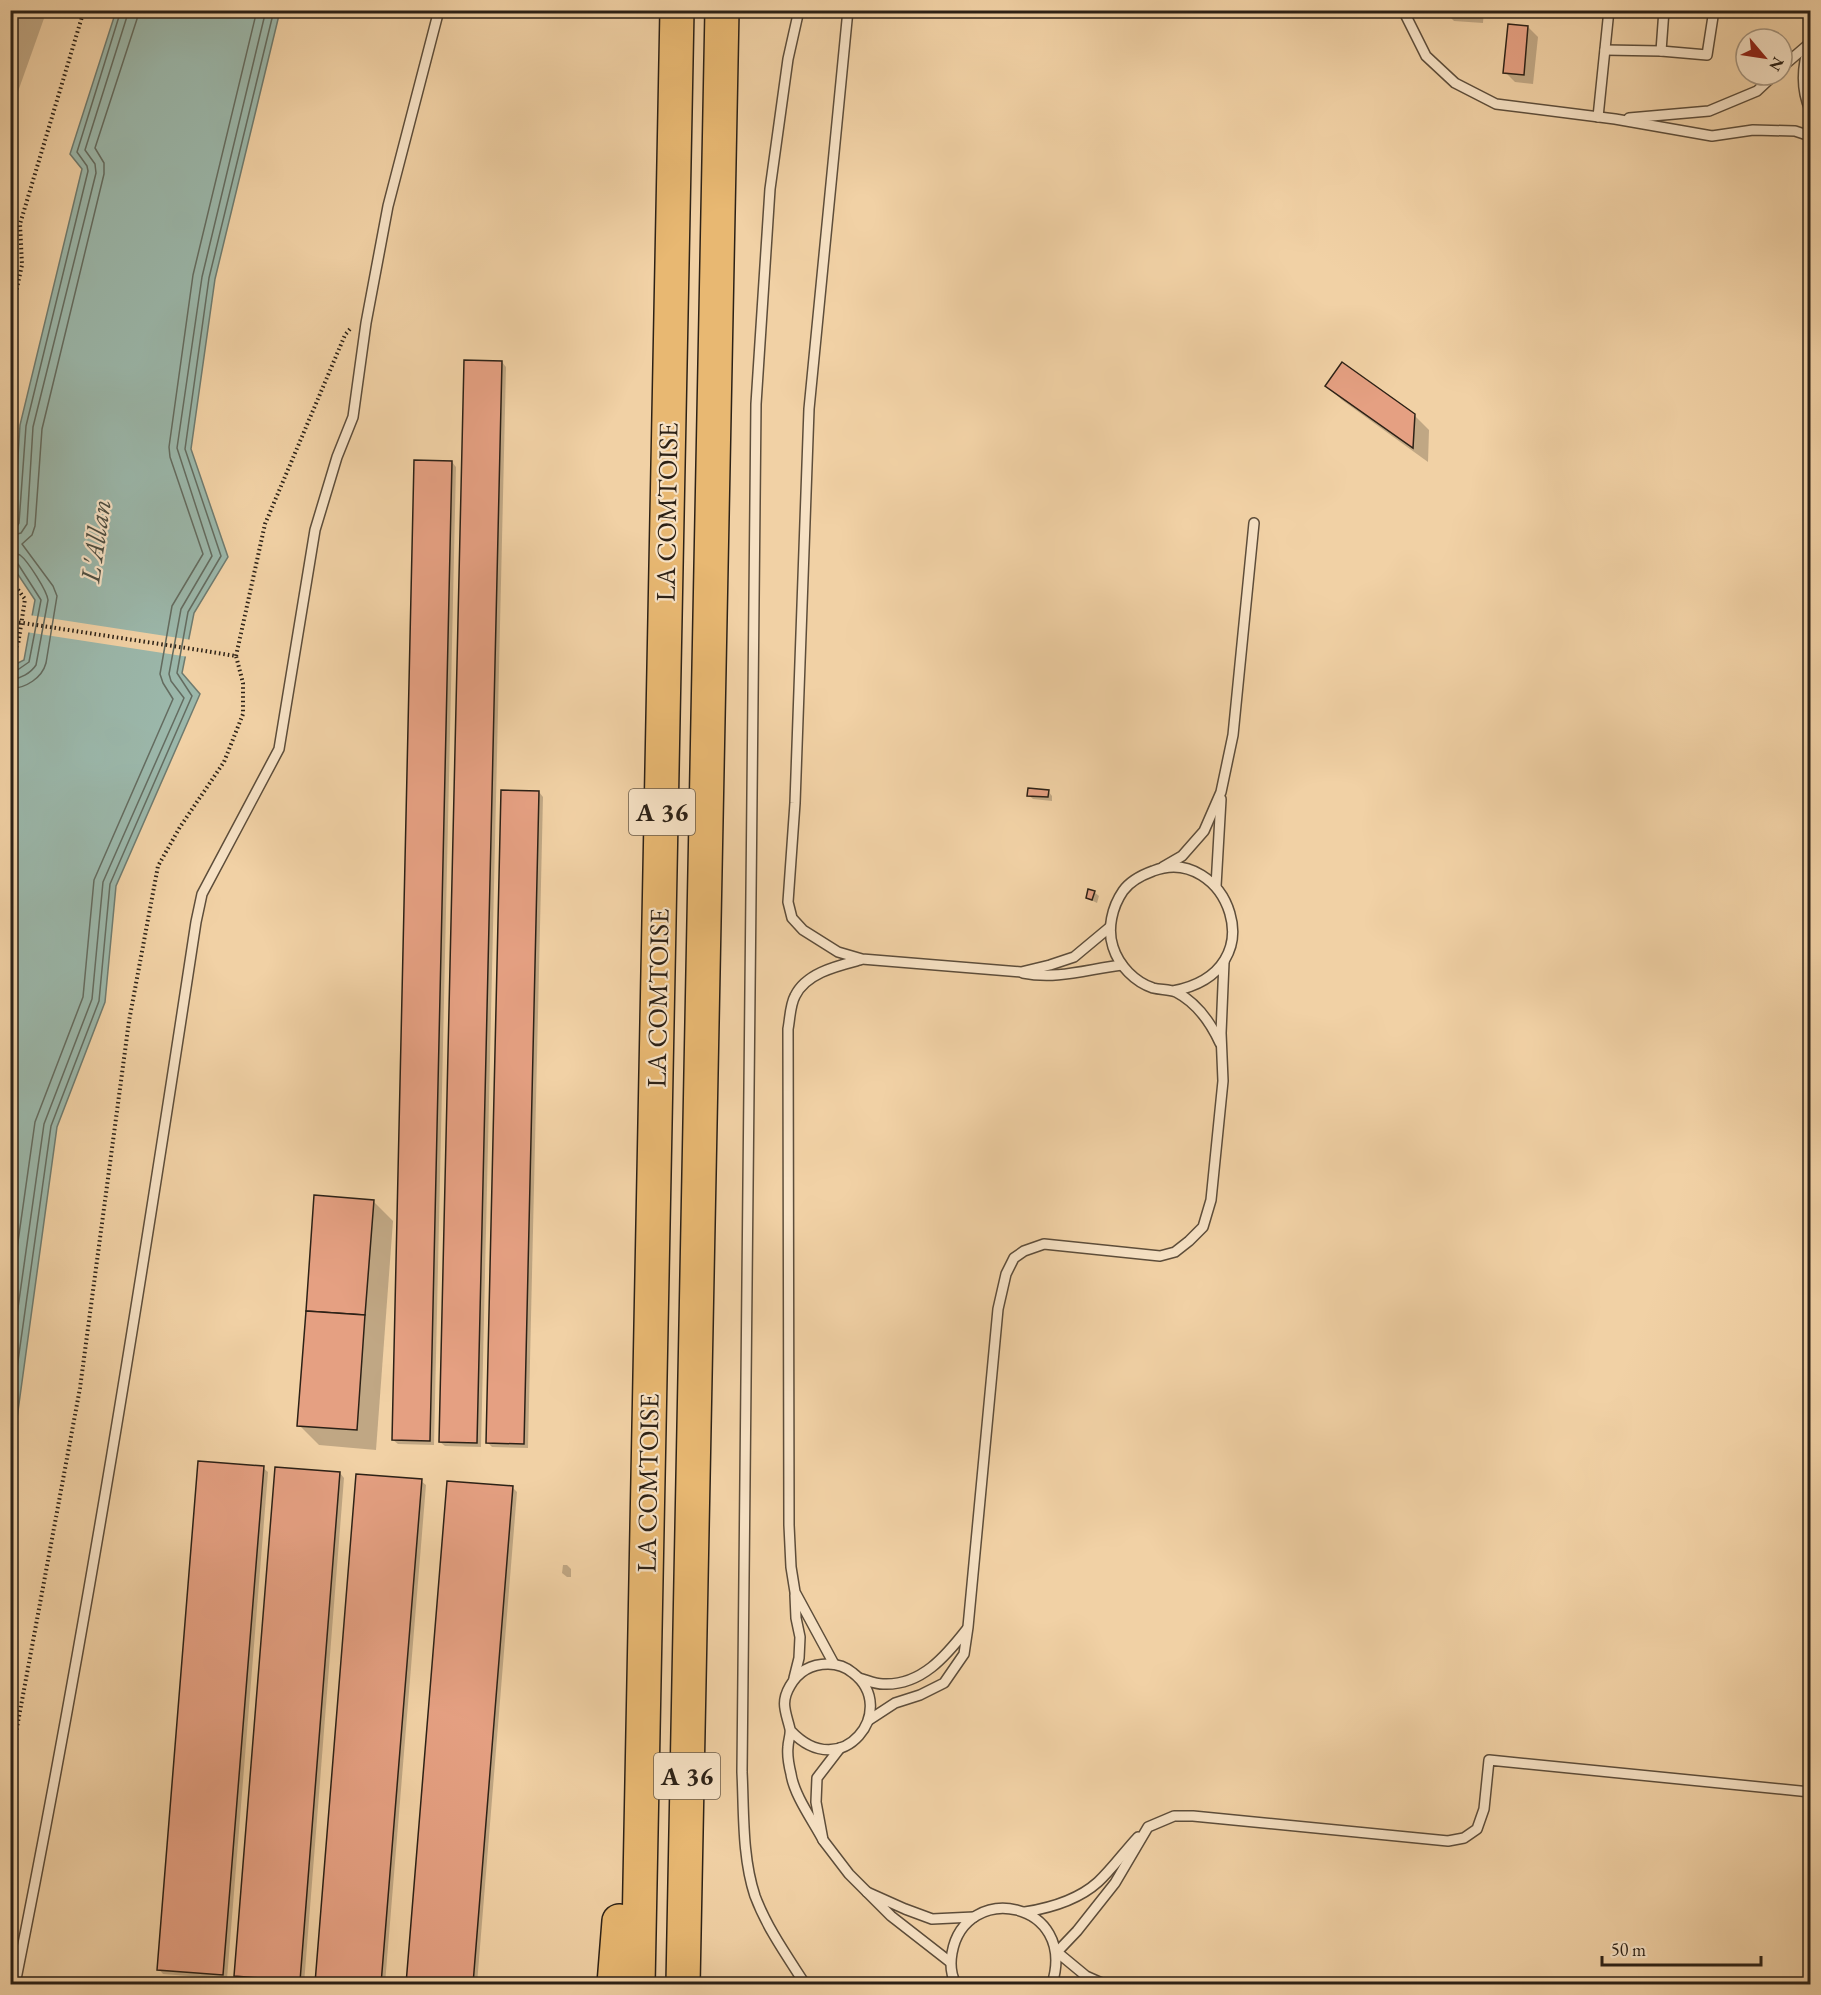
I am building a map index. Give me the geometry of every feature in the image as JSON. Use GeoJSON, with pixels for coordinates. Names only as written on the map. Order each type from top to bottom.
{"type":"FeatureCollection","features":[{"type":"Feature","properties":{"kind":"highway","name":"LA COMTOISE"},"geometry":{"type":"LineString","coordinates":[[638,1984],[677,10]]}},
{"type":"Feature","properties":{"kind":"highway","name":"LA COMTOISE"},"geometry":{"type":"LineString","coordinates":[[683,1984],[722,10]]}},
{"type":"Feature","properties":{"kind":"highway"},"geometry":{"type":"LineString","coordinates":[[692,1567],[701,1984]]}},
{"type":"Feature","properties":{"kind":"highway"},"geometry":{"type":"LineString","coordinates":[[614,1984],[644,1666]]}},
{"type":"Feature","properties":{"kind":"lane"},"geometry":{"type":"LineString","coordinates":[[15,1984],[52,1800],[97,1548],[202,894],[279,749],[315,530],[337,457],[353,417],[366,323],[388,206],[439,10]]}},
{"type":"Feature","properties":{"kind":"lane"},"geometry":{"type":"LineString","coordinates":[[799,10],[788,59],[770,189],[756,404],[742,1772],[745,1848],[755,1894],[769,1926],[805,1984]]}},
{"type":"Feature","properties":{"kind":"lane"},"geometry":{"type":"LineString","coordinates":[[848,10],[809,409],[795,803],[788,902],[792,918],[802,930],[838,952],[862,960],[1021,972],[1039,976],[1067,975],[1122,965]]}},
{"type":"Feature","properties":{"kind":"lane"},"geometry":{"type":"LineString","coordinates":[[1403,10],[1426,56],[1455,83],[1496,104],[1615,119],[1712,136],[1753,130],[1795,131],[1810,136]]}},
{"type":"Feature","properties":{"kind":"lane"},"geometry":{"type":"LineString","coordinates":[[1598,117],[1609,10]]}},
{"type":"Feature","properties":{"kind":"lane"},"geometry":{"type":"LineString","coordinates":[[1661,51],[1664,10]]}},
{"type":"Feature","properties":{"kind":"lane"},"geometry":{"type":"LineString","coordinates":[[1605,50],[1707,55],[1714,10]]}},
{"type":"Feature","properties":{"kind":"lane"},"geometry":{"type":"LineString","coordinates":[[1794,56],[1810,42]]}},
{"type":"Feature","properties":{"kind":"lane"},"geometry":{"type":"LineString","coordinates":[[1810,42],[1803,69],[1805,97],[1810,110]]}},
{"type":"Feature","properties":{"kind":"lane"},"geometry":{"type":"LineString","coordinates":[[1615,119],[1709,111],[1757,91],[1761,87]]}},
{"type":"Feature","properties":{"kind":"lane"},"geometry":{"type":"LineString","coordinates":[[1216,886],[1221,792],[1233,735],[1254,523]]}},
{"type":"Feature","properties":{"kind":"lane"},"geometry":{"type":"LineString","coordinates":[[1160,868],[1180,868],[1199,874],[1216,886],[1227,903],[1233,922],[1232,943],[1224,962],[1210,977],[1193,987],[1173,991],[1154,988],[1136,979],[1122,965],[1113,947],[1110,927],[1114,907],[1125,889],[1140,876],[1182,856],[1204,831],[1221,792]]}},
{"type":"Feature","properties":{"kind":"lane"},"geometry":{"type":"LineString","coordinates":[[1021,972],[1074,957],[1110,927]]}},
{"type":"Feature","properties":{"kind":"lane"},"geometry":{"type":"LineString","coordinates":[[860,1678],[867,1690],[871,1705],[868,1720],[862,1732],[853,1742],[840,1748],[826,1750],[813,1748],[800,1741],[791,1731],[785,1718],[784,1704],[799,1658],[800,1637],[796,1618],[789,1525],[788,1029],[795,996],[813,976],[838,965],[862,960]]}},
{"type":"Feature","properties":{"kind":"lane"},"geometry":{"type":"LineString","coordinates":[[868,1720],[895,1703],[920,1695],[944,1683],[964,1654],[998,1309],[1006,1274],[1014,1258],[1024,1251],[1044,1244],[1160,1256],[1175,1252],[1203,1227],[1210,1200],[1223,1081],[1221,1033],[1224,962]]}},
{"type":"Feature","properties":{"kind":"lane"},"geometry":{"type":"LineString","coordinates":[[1173,991],[1189,1000],[1206,1017],[1223,1050]]}},
{"type":"Feature","properties":{"kind":"lane"},"geometry":{"type":"LineString","coordinates":[[795,1593],[834,1664]]}},
{"type":"Feature","properties":{"kind":"lane"},"geometry":{"type":"LineString","coordinates":[[794,1678],[806,1669],[819,1664],[834,1664],[848,1669],[860,1678],[882,1684],[903,1681],[927,1673],[950,1652],[968,1627]]}},
{"type":"Feature","properties":{"kind":"lane"},"geometry":{"type":"LineString","coordinates":[[791,1731],[788,1748],[791,1777],[823,1840],[849,1874],[891,1916],[950,1962]]}},
{"type":"Feature","properties":{"kind":"lane"},"geometry":{"type":"LineString","coordinates":[[823,1840],[816,1802],[818,1778],[840,1748]]}},
{"type":"Feature","properties":{"kind":"lane"},"geometry":{"type":"LineString","coordinates":[[1025,1912],[1046,1909],[1084,1893],[1097,1883],[1148,1827],[1174,1816],[1448,1841],[1464,1838],[1478,1829],[1484,1809],[1489,1760],[1810,1792]]}},
{"type":"Feature","properties":{"kind":"lane"},"geometry":{"type":"LineString","coordinates":[[1057,1952],[1116,1883],[1148,1827]]}},
{"type":"Feature","properties":{"kind":"lane"},"geometry":{"type":"LineString","coordinates":[[867,1892],[905,1910],[932,1918],[974,1917]]}},
{"type":"Feature","properties":{"kind":"lane"},"geometry":{"type":"LineString","coordinates":[[956,1984],[950,1962],[953,1945],[962,1929],[974,1917],[990,1910],[1008,1908],[1025,1912],[1040,1922],[1050,1935],[1057,1952],[1057,1969],[1052,1984]]}},
{"type":"Feature","properties":{"kind":"lane"},"geometry":{"type":"LineString","coordinates":[[1810,1935],[1810,1951]]}},
{"type":"Feature","properties":{"kind":"lane"},"geometry":{"type":"LineString","coordinates":[[1057,1952],[1086,1976],[1104,1984]]}},
{"type":"Feature","properties":{"kind":"path"},"geometry":{"type":"LineString","coordinates":[[10,320],[22,265],[20,224],[84,10]]}},
{"type":"Feature","properties":{"kind":"path"},"geometry":{"type":"LineString","coordinates":[[10,1765],[80,1388],[129,1021],[158,866],[180,827],[224,762],[243,714],[243,683],[236,656],[265,524],[345,335],[349,330],[366,323]]}},
{"type":"Feature","properties":{"kind":"path"},"geometry":{"type":"LineString","coordinates":[[10,579],[24,599],[18,645],[10,651]]}},
{"type":"Feature","properties":{"kind":"path"},"geometry":{"type":"LineString","coordinates":[[10,621],[236,656]]}},
{"type":"Feature","properties":{"kind":"water","name":"L'Allan"},"geometry":{"type":"Polygon","coordinates":[[[116,11],[280,11],[215,279],[191,449],[228,557],[194,613],[182,673],[200,694],[116,886],[105,1002],[57,1127],[11,1462],[10,667],[24,660],[35,600],[11,564],[20,425],[82,169],[70,154],[116,11]]]}},
{"type":"Feature","properties":{"kind":"pier"},"geometry":{"type":"Polygon","coordinates":[[[29,615],[192,640],[189,657],[26,632],[29,615]]]}},
{"type":"Feature","properties":{"kind":"building"},"geometry":{"type":"Polygon","coordinates":[[[10,10],[20,10],[10,38],[10,10]]]}},
{"type":"Feature","properties":{"kind":"building"},"geometry":{"type":"Polygon","coordinates":[[[1442,10],[1474,10],[1474,14],[1442,10]]]}},
{"type":"Feature","properties":{"kind":"building"},"geometry":{"type":"Polygon","coordinates":[[[1508,24],[1528,26],[1524,75],[1503,73],[1508,24]]]}},
{"type":"Feature","properties":{"kind":"building"},"geometry":{"type":"Polygon","coordinates":[[[464,360],[502,361],[477,1443],[439,1442],[464,360]]]}},
{"type":"Feature","properties":{"kind":"building"},"geometry":{"type":"Polygon","coordinates":[[[1342,362],[1415,414],[1413,448],[1325,386],[1342,362]]]}},
{"type":"Feature","properties":{"kind":"building"},"geometry":{"type":"Polygon","coordinates":[[[414,460],[452,461],[430,1441],[392,1440],[414,460]]]}},
{"type":"Feature","properties":{"kind":"building"},"geometry":{"type":"Polygon","coordinates":[[[1028,788],[1049,790],[1048,797],[1027,796],[1028,788]]]}},
{"type":"Feature","properties":{"kind":"building"},"geometry":{"type":"Polygon","coordinates":[[[501,790],[539,791],[524,1444],[486,1443],[501,790]]]}},
{"type":"Feature","properties":{"kind":"building"},"geometry":{"type":"Polygon","coordinates":[[[1088,889],[1095,891],[1092,900],[1086,898],[1088,889]]]}},
{"type":"Feature","properties":{"kind":"building"},"geometry":{"type":"Polygon","coordinates":[[[314,1195],[374,1200],[365,1315],[306,1311],[314,1195]]]}},
{"type":"Feature","properties":{"kind":"building"},"geometry":{"type":"Polygon","coordinates":[[[306,1311],[365,1315],[357,1430],[297,1426],[306,1311]]]}},
{"type":"Feature","properties":{"kind":"building"},"geometry":{"type":"Polygon","coordinates":[[[198,1461],[264,1466],[223,1975],[157,1970],[198,1461]]]}},
{"type":"Feature","properties":{"kind":"building"},"geometry":{"type":"Polygon","coordinates":[[[275,1467],[340,1472],[300,1981],[234,1976],[275,1467]]]}},
{"type":"Feature","properties":{"kind":"building"},"geometry":{"type":"Polygon","coordinates":[[[356,1474],[422,1479],[381,1984],[315,1983],[356,1474]]]}},
{"type":"Feature","properties":{"kind":"building"},"geometry":{"type":"Polygon","coordinates":[[[447,1481],[513,1486],[473,1984],[406,1984],[447,1481]]]}}]}
